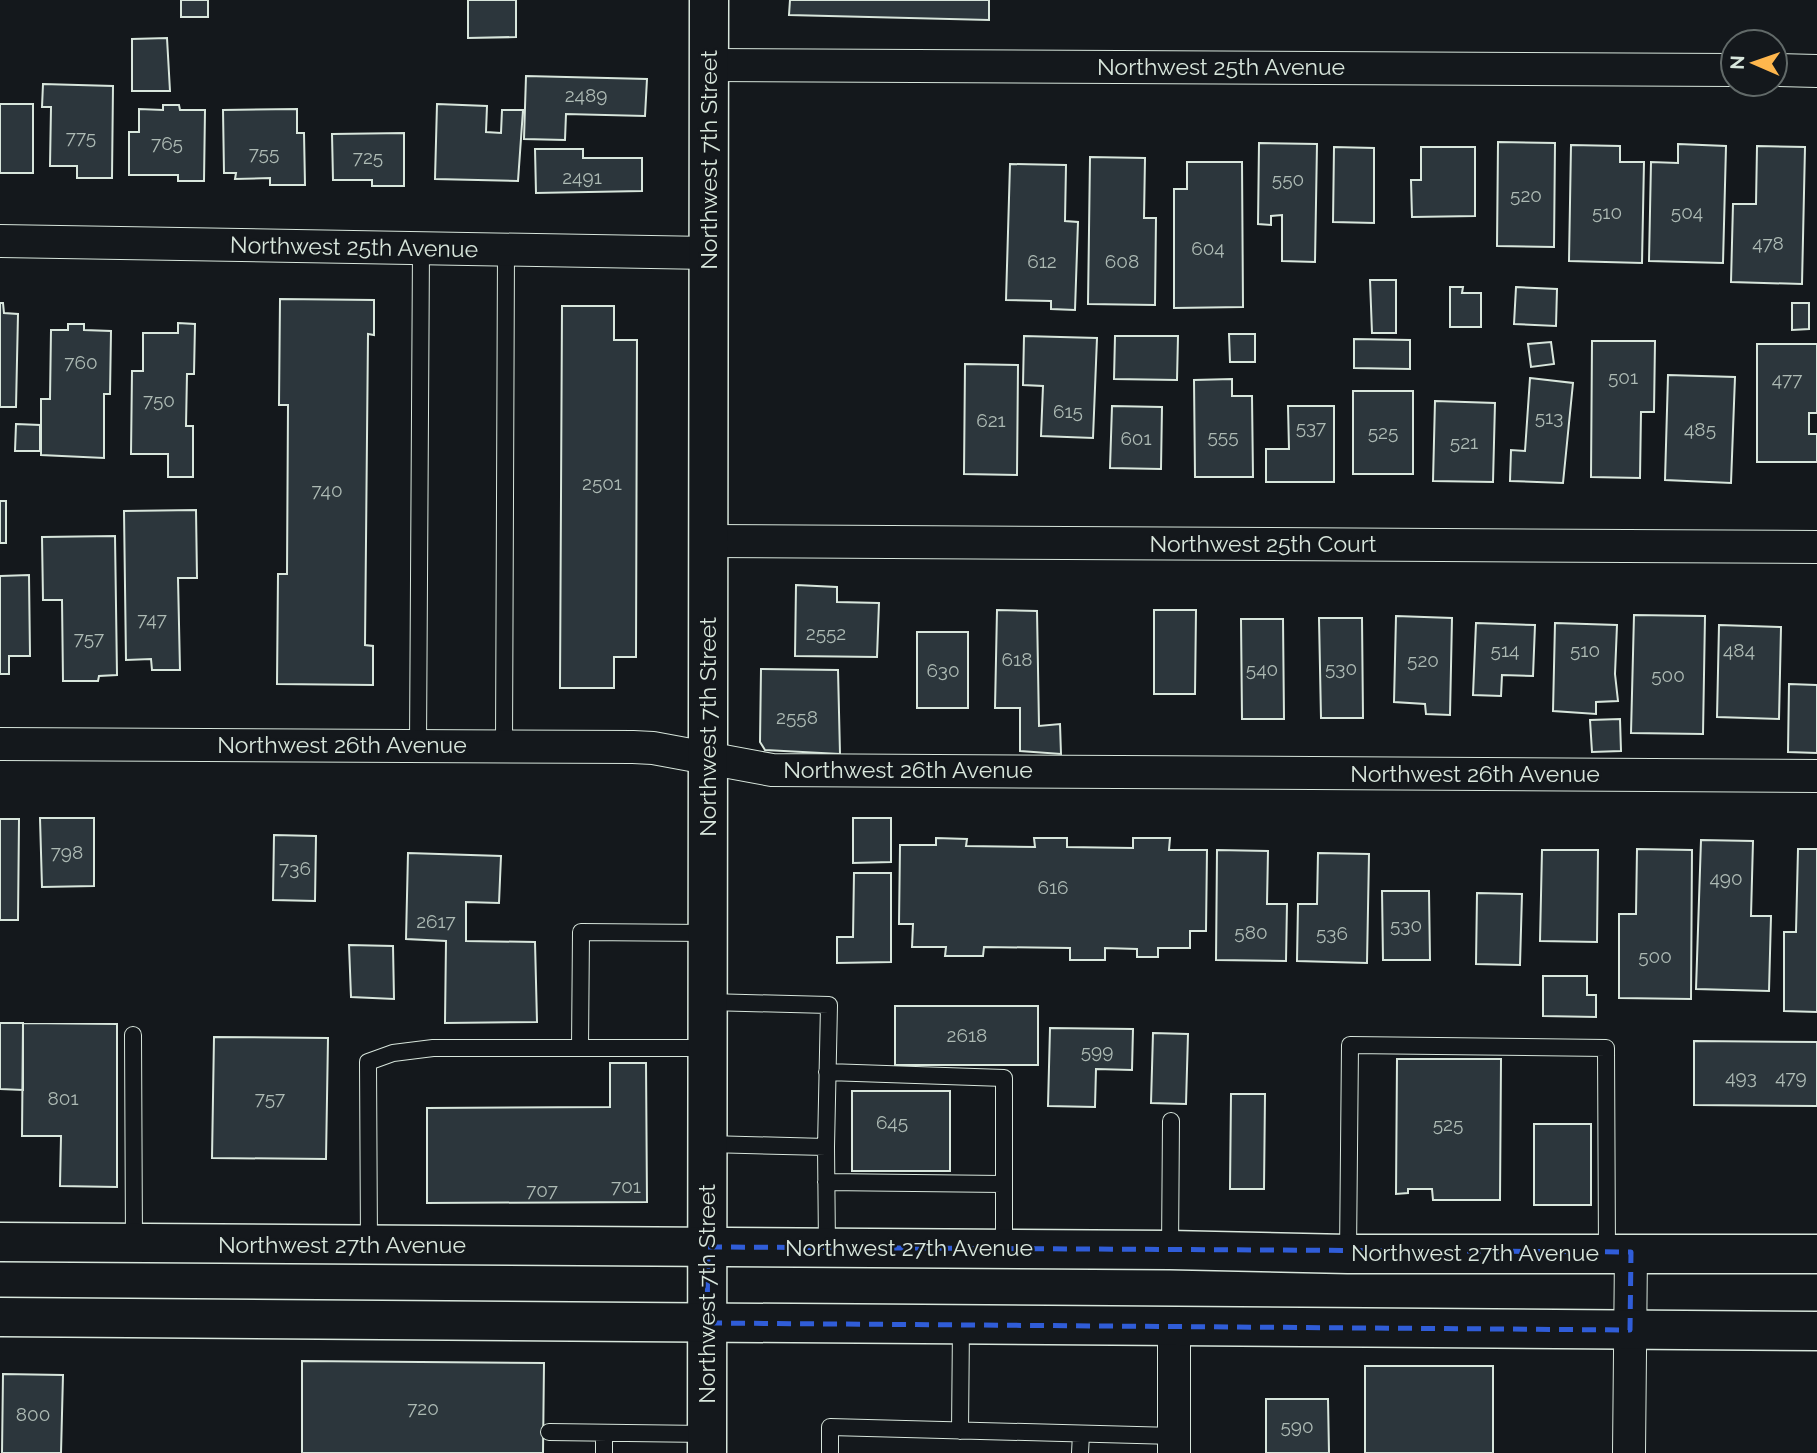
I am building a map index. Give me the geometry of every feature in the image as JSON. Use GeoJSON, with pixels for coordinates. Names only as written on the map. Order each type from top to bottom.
{"type":"FeatureCollection","features":[{"type":"Feature","properties":{"kind":"main road","name":"Northwest 7th Street"},"geometry":{"type":"LineString","coordinates":[[707,1444],[709,0]]}},
{"type":"Feature","properties":{"kind":"main road","name":"Northwest 27th Avenue"},"geometry":{"type":"LineString","coordinates":[[0,1242],[1170,1250],[1348,1254],[1817,1254]]}},
{"type":"Feature","properties":{"kind":"main road"},"geometry":{"type":"LineString","coordinates":[[0,1317],[1817,1331]]}},
{"type":"Feature","properties":{"kind":"street","name":"Northwest 25th Avenue"},"geometry":{"type":"LineString","coordinates":[[709,65],[1719,70]]}},
{"type":"Feature","properties":{"kind":"street"},"geometry":{"type":"LineString","coordinates":[[1789,70],[1817,71]]}},
{"type":"Feature","properties":{"kind":"street","name":"Northwest 25th Avenue"},"geometry":{"type":"LineString","coordinates":[[0,241],[708,253]]}},
{"type":"Feature","properties":{"kind":"street","name":"Northwest 25th Court"},"geometry":{"type":"LineString","coordinates":[[709,541],[1817,547]]}},
{"type":"Feature","properties":{"kind":"street","name":"Northwest 26th Avenue"},"geometry":{"type":"LineString","coordinates":[[0,744],[653,748],[772,770],[1817,776]]}},
{"type":"Feature","properties":{"kind":"street"},"geometry":{"type":"LineString","coordinates":[[1619,1252],[1630,1330],[1629,1453]]}},
{"type":"Feature","properties":{"kind":"street"},"geometry":{"type":"LineString","coordinates":[[1174,1327],[1174,1444]]}},
{"type":"Feature","properties":{"kind":"lane"},"geometry":{"type":"LineString","coordinates":[[418,745],[421,248]]}},
{"type":"Feature","properties":{"kind":"lane"},"geometry":{"type":"LineString","coordinates":[[504,746],[506,250]]}},
{"type":"Feature","properties":{"kind":"lane"},"geometry":{"type":"LineString","coordinates":[[580,1048],[581,932],[708,933]]}},
{"type":"Feature","properties":{"kind":"lane"},"geometry":{"type":"LineString","coordinates":[[708,1002],[829,1005],[827,1247]]}},
{"type":"Feature","properties":{"kind":"lane"},"geometry":{"type":"LineString","coordinates":[[133,1035],[134,1243]]}},
{"type":"Feature","properties":{"kind":"lane"},"geometry":{"type":"LineString","coordinates":[[1348,1254],[1350,1045],[1606,1048],[1619,1252]]}},
{"type":"Feature","properties":{"kind":"lane"},"geometry":{"type":"LineString","coordinates":[[369,1245],[368,1062],[393,1053],[433,1048],[708,1048]]}},
{"type":"Feature","properties":{"kind":"lane"},"geometry":{"type":"LineString","coordinates":[[827,1072],[1004,1078],[1004,1249]]}},
{"type":"Feature","properties":{"kind":"lane"},"geometry":{"type":"LineString","coordinates":[[1170,1250],[1171,1121]]}},
{"type":"Feature","properties":{"kind":"lane"},"geometry":{"type":"LineString","coordinates":[[708,1144],[827,1147]]}},
{"type":"Feature","properties":{"kind":"lane"},"geometry":{"type":"LineString","coordinates":[[826,1182],[1002,1184]]}},
{"type":"Feature","properties":{"kind":"lane"},"geometry":{"type":"LineString","coordinates":[[960,1431],[961,1325]]}},
{"type":"Feature","properties":{"kind":"lane"},"geometry":{"type":"LineString","coordinates":[[830,1453],[830,1427],[1081,1434],[1174,1444]]}},
{"type":"Feature","properties":{"kind":"lane"},"geometry":{"type":"LineString","coordinates":[[549,1432],[604,1434],[707,1444]]}},
{"type":"Feature","properties":{"kind":"lane"},"geometry":{"type":"LineString","coordinates":[[604,1434],[604,1453]]}},
{"type":"Feature","properties":{"kind":"lane"},"geometry":{"type":"LineString","coordinates":[[1080,1453],[1081,1434]]}},
{"type":"Feature","properties":{"kind":"highlighted area"},"geometry":{"type":"Polygon","coordinates":[[[708,1247],[1631,1252],[1630,1330],[707,1323],[708,1247]]]}},
{"type":"Feature","properties":{"kind":"building"},"geometry":{"type":"Polygon","coordinates":[[[181,0],[208,0],[208,17],[181,17],[181,0]]]}},
{"type":"Feature","properties":{"kind":"building"},"geometry":{"type":"Polygon","coordinates":[[[468,0],[516,0],[516,37],[468,38],[468,0]]]}},
{"type":"Feature","properties":{"kind":"building"},"geometry":{"type":"Polygon","coordinates":[[[790,0],[989,0],[989,20],[789,15],[790,0]]]}},
{"type":"Feature","properties":{"kind":"building"},"geometry":{"type":"Polygon","coordinates":[[[167,38],[170,91],[132,91],[132,39],[167,38]]]}},
{"type":"Feature","properties":{"kind":"building"},"geometry":{"type":"Polygon","coordinates":[[[526,76],[647,79],[645,116],[566,114],[565,140],[524,139],[526,76]]]}},
{"type":"Feature","properties":{"kind":"building"},"geometry":{"type":"Polygon","coordinates":[[[43,84],[113,86],[112,178],[77,178],[77,166],[50,166],[51,107],[42,107],[43,84]]]}},
{"type":"Feature","properties":{"kind":"building"},"geometry":{"type":"Polygon","coordinates":[[[0,104],[33,104],[33,173],[0,173],[0,104]]]}},
{"type":"Feature","properties":{"kind":"building"},"geometry":{"type":"Polygon","coordinates":[[[437,104],[487,106],[486,132],[501,133],[502,110],[523,110],[518,181],[435,179],[437,104]]]}},
{"type":"Feature","properties":{"kind":"building"},"geometry":{"type":"Polygon","coordinates":[[[163,105],[179,105],[180,110],[205,110],[204,181],[178,181],[178,175],[129,175],[129,132],[139,132],[139,109],[163,110],[163,105]]]}},
{"type":"Feature","properties":{"kind":"building"},"geometry":{"type":"Polygon","coordinates":[[[297,109],[297,133],[304,133],[305,185],[270,185],[270,178],[235,179],[236,173],[224,173],[223,110],[297,109]]]}},
{"type":"Feature","properties":{"kind":"building"},"geometry":{"type":"Polygon","coordinates":[[[404,133],[404,186],[372,186],[372,180],[333,180],[332,134],[404,133]]]}},
{"type":"Feature","properties":{"kind":"building"},"geometry":{"type":"Polygon","coordinates":[[[1498,142],[1555,143],[1554,247],[1497,246],[1498,142]]]}},
{"type":"Feature","properties":{"kind":"building"},"geometry":{"type":"Polygon","coordinates":[[[1259,143],[1317,144],[1315,262],[1282,261],[1282,215],[1271,216],[1271,225],[1258,224],[1259,143]]]}},
{"type":"Feature","properties":{"kind":"building"},"geometry":{"type":"Polygon","coordinates":[[[1678,144],[1726,146],[1723,263],[1649,261],[1651,162],[1678,163],[1678,144]]]}},
{"type":"Feature","properties":{"kind":"building"},"geometry":{"type":"Polygon","coordinates":[[[1571,145],[1620,146],[1620,162],[1644,162],[1642,263],[1569,261],[1571,145]]]}},
{"type":"Feature","properties":{"kind":"building"},"geometry":{"type":"Polygon","coordinates":[[[1757,146],[1805,147],[1802,284],[1731,282],[1733,204],[1756,204],[1757,146]]]}},
{"type":"Feature","properties":{"kind":"building"},"geometry":{"type":"Polygon","coordinates":[[[1334,147],[1374,148],[1374,223],[1333,222],[1334,147]]]}},
{"type":"Feature","properties":{"kind":"building"},"geometry":{"type":"Polygon","coordinates":[[[1421,147],[1475,147],[1475,216],[1412,217],[1411,180],[1421,180],[1421,147]]]}},
{"type":"Feature","properties":{"kind":"building"},"geometry":{"type":"Polygon","coordinates":[[[535,149],[583,149],[583,158],[642,158],[642,191],[536,193],[535,149]]]}},
{"type":"Feature","properties":{"kind":"building"},"geometry":{"type":"Polygon","coordinates":[[[1090,157],[1145,158],[1144,218],[1156,218],[1155,305],[1088,304],[1090,157]]]}},
{"type":"Feature","properties":{"kind":"building"},"geometry":{"type":"Polygon","coordinates":[[[1187,162],[1242,162],[1243,307],[1174,308],[1174,189],[1187,189],[1187,162]]]}},
{"type":"Feature","properties":{"kind":"building"},"geometry":{"type":"Polygon","coordinates":[[[1010,164],[1066,165],[1065,221],[1078,222],[1075,310],[1051,309],[1051,301],[1006,300],[1010,164]]]}},
{"type":"Feature","properties":{"kind":"building"},"geometry":{"type":"Polygon","coordinates":[[[1370,280],[1396,280],[1396,333],[1372,333],[1370,280]]]}},
{"type":"Feature","properties":{"kind":"building"},"geometry":{"type":"Polygon","coordinates":[[[1450,287],[1463,287],[1462,293],[1481,293],[1481,327],[1450,327],[1450,287]]]}},
{"type":"Feature","properties":{"kind":"building"},"geometry":{"type":"Polygon","coordinates":[[[1516,287],[1557,289],[1556,326],[1514,324],[1516,287]]]}},
{"type":"Feature","properties":{"kind":"building"},"geometry":{"type":"Polygon","coordinates":[[[280,299],[374,300],[374,335],[368,334],[365,645],[373,646],[373,685],[277,684],[278,574],[287,574],[288,405],[279,405],[280,299]]]}},
{"type":"Feature","properties":{"kind":"building"},"geometry":{"type":"Polygon","coordinates":[[[0,303],[3,303],[4,313],[18,314],[16,407],[0,407],[0,303]]]}},
{"type":"Feature","properties":{"kind":"building"},"geometry":{"type":"Polygon","coordinates":[[[1792,303],[1809,303],[1809,329],[1792,330],[1792,303]]]}},
{"type":"Feature","properties":{"kind":"building"},"geometry":{"type":"Polygon","coordinates":[[[562,306],[614,306],[614,340],[637,340],[636,657],[614,657],[614,688],[560,688],[562,306]]]}},
{"type":"Feature","properties":{"kind":"building"},"geometry":{"type":"Polygon","coordinates":[[[178,323],[195,324],[194,374],[187,374],[186,426],[193,426],[193,477],[168,477],[168,454],[131,454],[132,371],[143,371],[143,333],[178,333],[178,323]]]}},
{"type":"Feature","properties":{"kind":"building"},"geometry":{"type":"Polygon","coordinates":[[[68,324],[84,324],[84,330],[111,331],[110,394],[104,394],[104,458],[41,455],[41,399],[50,399],[51,330],[68,330],[68,324]]]}},
{"type":"Feature","properties":{"kind":"building"},"geometry":{"type":"Polygon","coordinates":[[[1229,334],[1255,334],[1255,362],[1230,362],[1229,334]]]}},
{"type":"Feature","properties":{"kind":"building"},"geometry":{"type":"Polygon","coordinates":[[[1024,336],[1097,338],[1093,438],[1041,436],[1043,386],[1023,385],[1024,336]]]}},
{"type":"Feature","properties":{"kind":"building"},"geometry":{"type":"Polygon","coordinates":[[[1115,336],[1178,336],[1177,380],[1114,379],[1115,336]]]}},
{"type":"Feature","properties":{"kind":"building"},"geometry":{"type":"Polygon","coordinates":[[[1354,339],[1410,340],[1410,369],[1354,368],[1354,339]]]}},
{"type":"Feature","properties":{"kind":"building"},"geometry":{"type":"Polygon","coordinates":[[[1592,341],[1655,341],[1654,412],[1641,412],[1640,478],[1591,477],[1592,341]]]}},
{"type":"Feature","properties":{"kind":"building"},"geometry":{"type":"Polygon","coordinates":[[[1551,342],[1554,364],[1531,367],[1528,344],[1551,342]]]}},
{"type":"Feature","properties":{"kind":"building"},"geometry":{"type":"Polygon","coordinates":[[[1757,344],[1817,344],[1817,413],[1809,413],[1809,434],[1817,434],[1817,462],[1757,462],[1757,344]]]}},
{"type":"Feature","properties":{"kind":"building"},"geometry":{"type":"Polygon","coordinates":[[[965,364],[1018,365],[1017,475],[964,474],[965,364]]]}},
{"type":"Feature","properties":{"kind":"building"},"geometry":{"type":"Polygon","coordinates":[[[1668,375],[1735,377],[1731,483],[1665,480],[1668,375]]]}},
{"type":"Feature","properties":{"kind":"building"},"geometry":{"type":"Polygon","coordinates":[[[1530,378],[1573,383],[1563,483],[1510,481],[1511,450],[1525,451],[1530,378]]]}},
{"type":"Feature","properties":{"kind":"building"},"geometry":{"type":"Polygon","coordinates":[[[1232,379],[1232,396],[1252,396],[1253,477],[1195,477],[1194,380],[1232,379]]]}},
{"type":"Feature","properties":{"kind":"building"},"geometry":{"type":"Polygon","coordinates":[[[1353,391],[1413,391],[1413,474],[1353,474],[1353,391]]]}},
{"type":"Feature","properties":{"kind":"building"},"geometry":{"type":"Polygon","coordinates":[[[1435,401],[1495,403],[1493,482],[1433,481],[1435,401]]]}},
{"type":"Feature","properties":{"kind":"building"},"geometry":{"type":"Polygon","coordinates":[[[1112,406],[1162,407],[1161,469],[1110,468],[1112,406]]]}},
{"type":"Feature","properties":{"kind":"building"},"geometry":{"type":"Polygon","coordinates":[[[1288,406],[1334,406],[1334,482],[1266,482],[1266,449],[1289,449],[1288,406]]]}},
{"type":"Feature","properties":{"kind":"building"},"geometry":{"type":"Polygon","coordinates":[[[16,424],[40,425],[40,451],[15,451],[16,424]]]}},
{"type":"Feature","properties":{"kind":"building"},"geometry":{"type":"Polygon","coordinates":[[[0,501],[6,501],[6,543],[0,543],[0,501]]]}},
{"type":"Feature","properties":{"kind":"building"},"geometry":{"type":"Polygon","coordinates":[[[196,510],[197,578],[178,578],[180,670],[152,670],[151,659],[126,660],[124,511],[196,510]]]}},
{"type":"Feature","properties":{"kind":"building"},"geometry":{"type":"Polygon","coordinates":[[[115,536],[117,675],[99,676],[98,681],[63,681],[62,600],[43,600],[42,537],[115,536]]]}},
{"type":"Feature","properties":{"kind":"building"},"geometry":{"type":"Polygon","coordinates":[[[29,575],[30,656],[9,656],[9,674],[0,674],[0,576],[29,575]]]}},
{"type":"Feature","properties":{"kind":"building"},"geometry":{"type":"Polygon","coordinates":[[[796,585],[837,587],[837,602],[879,603],[877,657],[795,656],[796,585]]]}},
{"type":"Feature","properties":{"kind":"building"},"geometry":{"type":"Polygon","coordinates":[[[997,610],[1037,611],[1039,726],[1060,724],[1061,754],[1020,751],[1020,708],[995,708],[997,610]]]}},
{"type":"Feature","properties":{"kind":"building"},"geometry":{"type":"Polygon","coordinates":[[[1154,610],[1196,610],[1195,694],[1154,694],[1154,610]]]}},
{"type":"Feature","properties":{"kind":"building"},"geometry":{"type":"Polygon","coordinates":[[[1634,615],[1705,616],[1703,734],[1631,733],[1634,615]]]}},
{"type":"Feature","properties":{"kind":"building"},"geometry":{"type":"Polygon","coordinates":[[[1396,616],[1452,618],[1450,715],[1426,714],[1425,704],[1394,702],[1396,616]]]}},
{"type":"Feature","properties":{"kind":"building"},"geometry":{"type":"Polygon","coordinates":[[[1319,618],[1362,618],[1363,718],[1321,718],[1319,618]]]}},
{"type":"Feature","properties":{"kind":"building"},"geometry":{"type":"Polygon","coordinates":[[[1241,619],[1283,619],[1284,719],[1242,719],[1241,619]]]}},
{"type":"Feature","properties":{"kind":"building"},"geometry":{"type":"Polygon","coordinates":[[[1476,623],[1535,625],[1533,676],[1502,675],[1501,696],[1473,695],[1476,623]]]}},
{"type":"Feature","properties":{"kind":"building"},"geometry":{"type":"Polygon","coordinates":[[[1555,623],[1617,625],[1615,674],[1618,701],[1596,702],[1596,714],[1553,711],[1555,623]]]}},
{"type":"Feature","properties":{"kind":"building"},"geometry":{"type":"Polygon","coordinates":[[[1719,625],[1781,627],[1779,719],[1717,717],[1719,625]]]}},
{"type":"Feature","properties":{"kind":"building"},"geometry":{"type":"Polygon","coordinates":[[[917,632],[968,632],[968,708],[917,708],[917,632]]]}},
{"type":"Feature","properties":{"kind":"building"},"geometry":{"type":"Polygon","coordinates":[[[761,669],[838,670],[840,754],[765,750],[760,742],[761,669]]]}},
{"type":"Feature","properties":{"kind":"building"},"geometry":{"type":"Polygon","coordinates":[[[1789,684],[1817,685],[1817,753],[1788,752],[1789,684]]]}},
{"type":"Feature","properties":{"kind":"building"},"geometry":{"type":"Polygon","coordinates":[[[1620,719],[1621,751],[1592,752],[1590,720],[1620,719]]]}},
{"type":"Feature","properties":{"kind":"building"},"geometry":{"type":"Polygon","coordinates":[[[40,818],[94,818],[94,886],[42,887],[40,818]]]}},
{"type":"Feature","properties":{"kind":"building"},"geometry":{"type":"Polygon","coordinates":[[[853,818],[891,818],[891,862],[853,863],[853,818]]]}},
{"type":"Feature","properties":{"kind":"building"},"geometry":{"type":"Polygon","coordinates":[[[0,819],[19,819],[18,920],[0,920],[0,819]]]}},
{"type":"Feature","properties":{"kind":"building"},"geometry":{"type":"Polygon","coordinates":[[[274,835],[316,836],[315,901],[273,900],[274,835]]]}},
{"type":"Feature","properties":{"kind":"building"},"geometry":{"type":"Polygon","coordinates":[[[936,838],[967,839],[966,846],[1035,847],[1034,838],[1067,838],[1067,847],[1133,848],[1133,838],[1170,838],[1169,850],[1207,850],[1206,931],[1190,931],[1190,948],[1158,948],[1158,957],[1137,957],[1137,949],[1105,948],[1105,960],[1070,960],[1070,948],[984,947],[983,956],[945,956],[946,947],[912,947],[913,924],[899,924],[900,845],[936,845],[936,838]]]}},
{"type":"Feature","properties":{"kind":"building"},"geometry":{"type":"Polygon","coordinates":[[[1701,840],[1753,841],[1751,916],[1771,916],[1769,991],[1696,989],[1701,840]]]}},
{"type":"Feature","properties":{"kind":"building"},"geometry":{"type":"Polygon","coordinates":[[[1637,849],[1692,850],[1691,999],[1619,998],[1619,914],[1636,914],[1637,849]]]}},
{"type":"Feature","properties":{"kind":"building"},"geometry":{"type":"Polygon","coordinates":[[[1798,849],[1817,849],[1817,1012],[1784,1011],[1784,932],[1796,932],[1798,849]]]}},
{"type":"Feature","properties":{"kind":"building"},"geometry":{"type":"Polygon","coordinates":[[[1217,850],[1268,851],[1267,904],[1287,904],[1286,961],[1216,960],[1217,850]]]}},
{"type":"Feature","properties":{"kind":"building"},"geometry":{"type":"Polygon","coordinates":[[[1542,850],[1598,850],[1597,942],[1540,941],[1542,850]]]}},
{"type":"Feature","properties":{"kind":"building"},"geometry":{"type":"Polygon","coordinates":[[[408,853],[501,856],[499,903],[466,902],[466,941],[535,942],[537,1022],[445,1023],[446,941],[406,939],[408,853]]]}},
{"type":"Feature","properties":{"kind":"building"},"geometry":{"type":"Polygon","coordinates":[[[1318,853],[1369,854],[1367,963],[1297,961],[1298,904],[1317,904],[1318,853]]]}},
{"type":"Feature","properties":{"kind":"building"},"geometry":{"type":"Polygon","coordinates":[[[854,873],[891,873],[891,962],[837,963],[837,937],[853,937],[854,873]]]}},
{"type":"Feature","properties":{"kind":"building"},"geometry":{"type":"Polygon","coordinates":[[[1382,891],[1429,891],[1430,960],[1383,960],[1382,891]]]}},
{"type":"Feature","properties":{"kind":"building"},"geometry":{"type":"Polygon","coordinates":[[[1477,893],[1522,894],[1520,965],[1476,964],[1477,893]]]}},
{"type":"Feature","properties":{"kind":"building"},"geometry":{"type":"Polygon","coordinates":[[[349,945],[393,946],[394,999],[351,997],[349,945]]]}},
{"type":"Feature","properties":{"kind":"building"},"geometry":{"type":"Polygon","coordinates":[[[1543,976],[1587,976],[1587,995],[1596,995],[1596,1017],[1543,1016],[1543,976]]]}},
{"type":"Feature","properties":{"kind":"building"},"geometry":{"type":"Polygon","coordinates":[[[895,1006],[1038,1006],[1038,1065],[895,1065],[895,1006]]]}},
{"type":"Feature","properties":{"kind":"building"},"geometry":{"type":"Polygon","coordinates":[[[0,1023],[23,1023],[23,1090],[0,1089],[0,1023]]]}},
{"type":"Feature","properties":{"kind":"building"},"geometry":{"type":"Polygon","coordinates":[[[23,1023],[117,1024],[117,1187],[60,1186],[61,1136],[22,1136],[23,1023]]]}},
{"type":"Feature","properties":{"kind":"building"},"geometry":{"type":"Polygon","coordinates":[[[1050,1028],[1133,1029],[1132,1070],[1096,1069],[1095,1107],[1048,1106],[1050,1028]]]}},
{"type":"Feature","properties":{"kind":"building"},"geometry":{"type":"Polygon","coordinates":[[[1153,1033],[1188,1034],[1186,1104],[1151,1103],[1153,1033]]]}},
{"type":"Feature","properties":{"kind":"building"},"geometry":{"type":"Polygon","coordinates":[[[214,1037],[328,1038],[326,1159],[212,1158],[214,1037]]]}},
{"type":"Feature","properties":{"kind":"building"},"geometry":{"type":"Polygon","coordinates":[[[1694,1041],[1817,1042],[1817,1106],[1694,1105],[1694,1041]]]}},
{"type":"Feature","properties":{"kind":"building"},"geometry":{"type":"Polygon","coordinates":[[[1397,1059],[1501,1059],[1500,1200],[1433,1200],[1432,1189],[1408,1189],[1408,1193],[1396,1194],[1397,1059]]]}},
{"type":"Feature","properties":{"kind":"building"},"geometry":{"type":"Polygon","coordinates":[[[610,1063],[646,1063],[647,1202],[427,1203],[427,1108],[610,1107],[610,1063]]]}},
{"type":"Feature","properties":{"kind":"building"},"geometry":{"type":"Polygon","coordinates":[[[852,1091],[950,1091],[950,1171],[852,1171],[852,1091]]]}},
{"type":"Feature","properties":{"kind":"building"},"geometry":{"type":"Polygon","coordinates":[[[1231,1094],[1265,1094],[1264,1189],[1230,1189],[1231,1094]]]}},
{"type":"Feature","properties":{"kind":"building"},"geometry":{"type":"Polygon","coordinates":[[[1534,1124],[1591,1124],[1591,1205],[1534,1205],[1534,1124]]]}},
{"type":"Feature","properties":{"kind":"building"},"geometry":{"type":"Polygon","coordinates":[[[302,1361],[544,1363],[543,1453],[302,1453],[302,1361]]]}},
{"type":"Feature","properties":{"kind":"building"},"geometry":{"type":"Polygon","coordinates":[[[1365,1366],[1493,1366],[1493,1453],[1365,1453],[1365,1366]]]}},
{"type":"Feature","properties":{"kind":"building"},"geometry":{"type":"Polygon","coordinates":[[[3,1374],[63,1375],[61,1453],[2,1453],[3,1374]]]}},
{"type":"Feature","properties":{"kind":"building"},"geometry":{"type":"Polygon","coordinates":[[[1266,1399],[1328,1399],[1329,1453],[1266,1453],[1266,1399]]]}}]}
